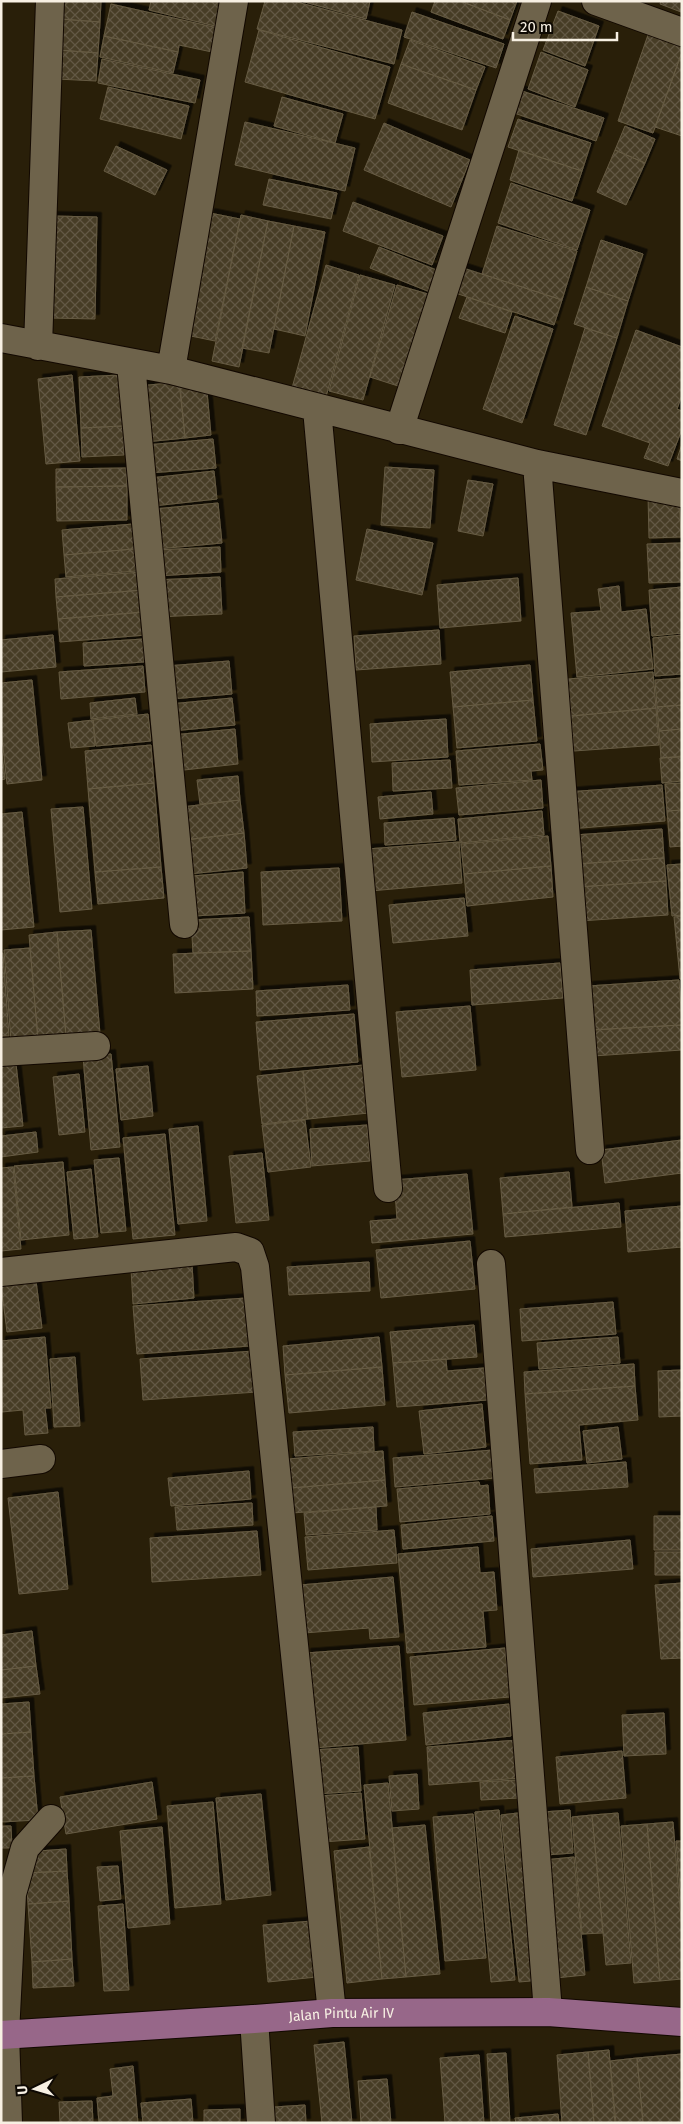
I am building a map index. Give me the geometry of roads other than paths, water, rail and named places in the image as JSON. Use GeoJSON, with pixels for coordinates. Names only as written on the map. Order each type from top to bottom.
{"type":"FeatureCollection","features":[{"type":"Feature","properties":{"kind":"main road","name":"Jalan Pintu Air IV"},"geometry":{"type":"LineString","coordinates":[[3,2034],[254,2020],[332,2013],[548,2012],[682,2022]]}},
{"type":"Feature","properties":{"kind":"street"},"geometry":{"type":"LineString","coordinates":[[38,346],[50,1]]}},
{"type":"Feature","properties":{"kind":"street"},"geometry":{"type":"LineString","coordinates":[[171,370],[234,1]]}},
{"type":"Feature","properties":{"kind":"street"},"geometry":{"type":"LineString","coordinates":[[399,430],[537,1]]}},
{"type":"Feature","properties":{"kind":"street"},"geometry":{"type":"LineString","coordinates":[[596,1],[682,32]]}},
{"type":"Feature","properties":{"kind":"street"},"geometry":{"type":"LineString","coordinates":[[1,338],[131,364],[171,370],[537,464],[682,493]]}},
{"type":"Feature","properties":{"kind":"street"},"geometry":{"type":"LineString","coordinates":[[131,364],[184,924]]}},
{"type":"Feature","properties":{"kind":"street"},"geometry":{"type":"LineString","coordinates":[[317,409],[388,1188]]}},
{"type":"Feature","properties":{"kind":"street"},"geometry":{"type":"LineString","coordinates":[[537,464],[590,1150]]}},
{"type":"Feature","properties":{"kind":"street"},"geometry":{"type":"LineString","coordinates":[[1,1052],[96,1046]]}},
{"type":"Feature","properties":{"kind":"street"},"geometry":{"type":"LineString","coordinates":[[1,1272],[236,1248],[250,1252],[255,1267],[332,2013]]}},
{"type":"Feature","properties":{"kind":"street"},"geometry":{"type":"LineString","coordinates":[[491,1264],[548,2012]]}},
{"type":"Feature","properties":{"kind":"street"},"geometry":{"type":"LineString","coordinates":[[1,1464],[41,1459]]}},
{"type":"Feature","properties":{"kind":"street"},"geometry":{"type":"LineString","coordinates":[[8,2123],[3,2034],[12,1894],[24,1848],[51,1818]]}},
{"type":"Feature","properties":{"kind":"street"},"geometry":{"type":"LineString","coordinates":[[254,2020],[261,2123]]}}]}
